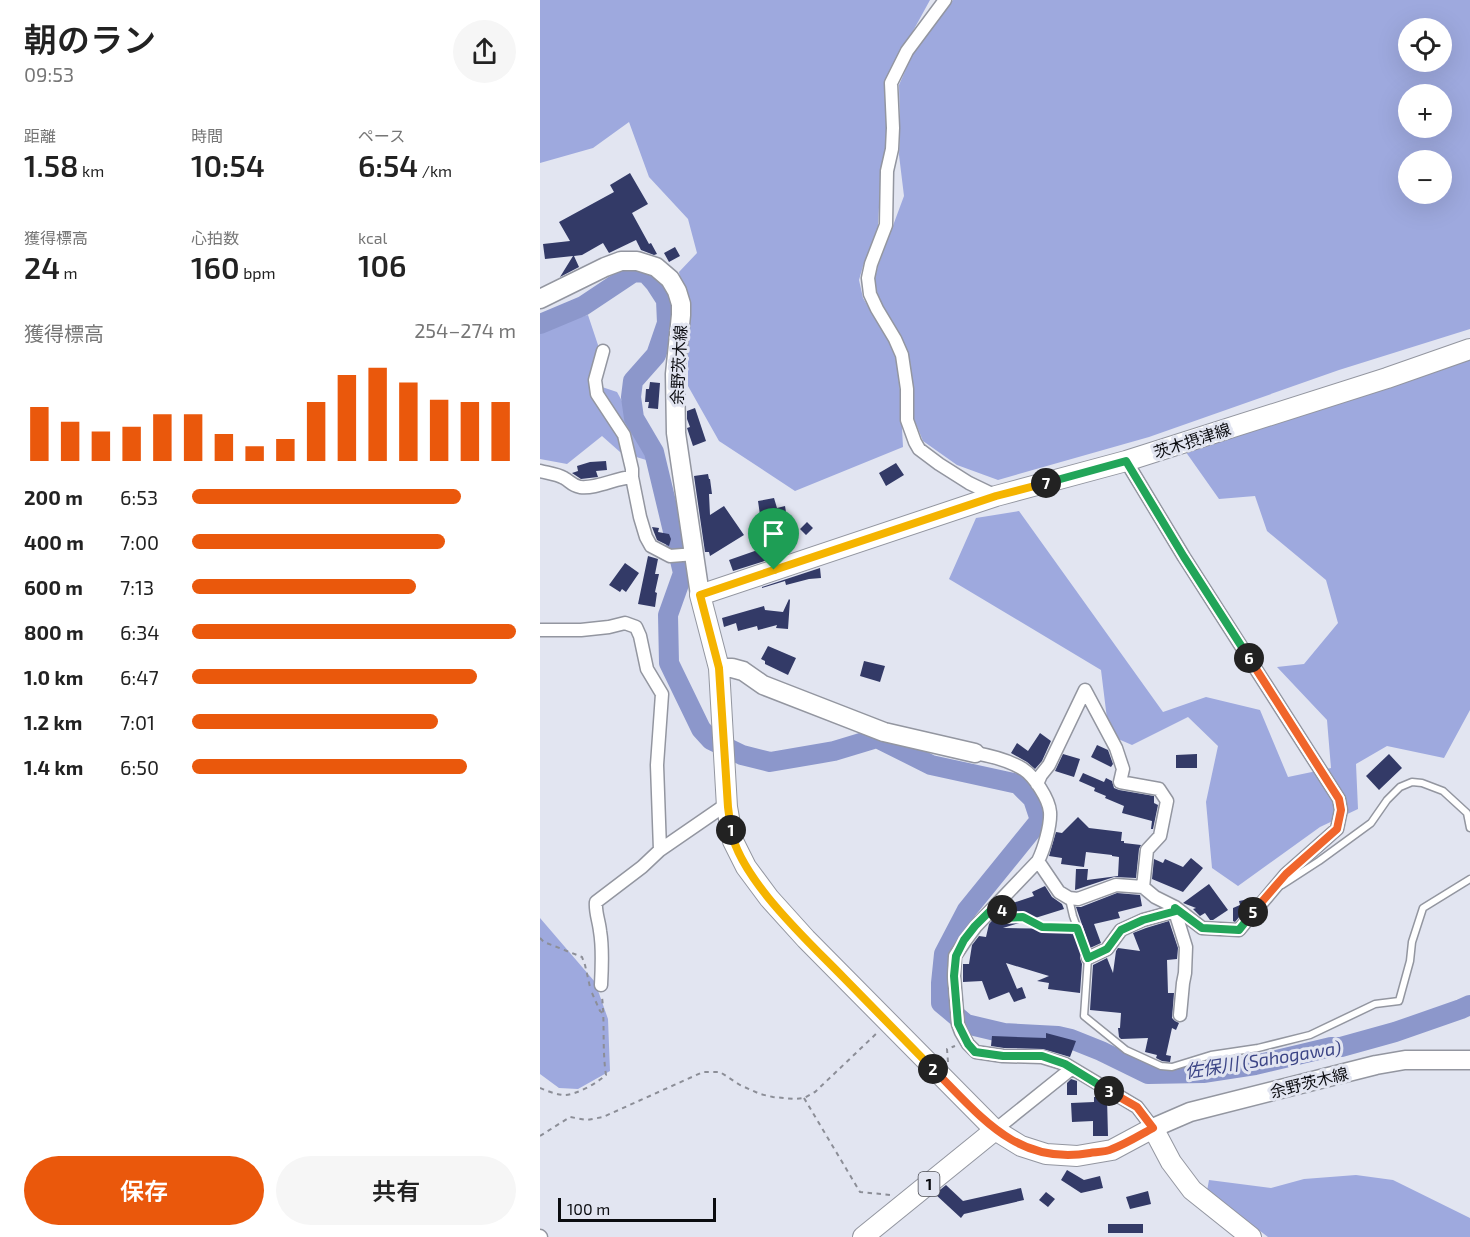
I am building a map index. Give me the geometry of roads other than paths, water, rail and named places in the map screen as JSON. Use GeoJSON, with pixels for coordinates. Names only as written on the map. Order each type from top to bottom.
{"type":"FeatureCollection","features":[{"type":"Feature","properties":{"kind":"main road","name":"余野茨木線"},"geometry":{"type":"LineString","coordinates":[[540,299],[621,261],[637,261],[656,267],[670,279],[677,291],[681,304],[681,315],[675,374],[676,433],[700,595]]}},
{"type":"Feature","properties":{"kind":"main road","name":"茨木摂津線"},"geometry":{"type":"LineString","coordinates":[[700,595],[996,496],[1126,461],[1387,378],[1470,349]]}},
{"type":"Feature","properties":{"kind":"main road"},"geometry":{"type":"LineString","coordinates":[[700,595],[719,668],[724,758],[733,841],[747,867],[769,898],[806,939],[995,1130],[1029,1149],[1046,1154],[1077,1156],[1112,1150],[1153,1128],[1171,1162],[1192,1190],[1251,1237]]}},
{"type":"Feature","properties":{"kind":"main road"},"geometry":{"type":"LineString","coordinates":[[719,668],[743,671],[763,685],[884,732],[975,753]]}},
{"type":"Feature","properties":{"kind":"main road","name":"余野茨木線"},"geometry":{"type":"LineString","coordinates":[[1153,1128],[1190,1112],[1376,1065],[1405,1060],[1470,1060]]}},
{"type":"Feature","properties":{"kind":"main road","name":"1"},"geometry":{"type":"LineString","coordinates":[[863,1237],[995,1130]]}},
{"type":"Feature","properties":{"kind":"street"},"geometry":{"type":"LineString","coordinates":[[945,0],[908,51],[891,83],[894,128],[887,171],[886,225],[871,264],[868,279],[870,294],[902,355],[907,389],[908,420],[915,442],[939,464],[969,483],[996,496]]}},
{"type":"Feature","properties":{"kind":"street"},"geometry":{"type":"LineString","coordinates":[[603,351],[595,380],[597,394],[624,435],[640,518],[646,537],[651,546],[670,556],[695,554]]}},
{"type":"Feature","properties":{"kind":"street"},"geometry":{"type":"LineString","coordinates":[[1038,861],[1059,892],[1069,898],[1078,899],[1116,885],[1143,887],[1202,928],[1239,930],[1286,874],[1337,829],[1341,810],[1339,799],[1184,557],[1126,461]]}},
{"type":"Feature","properties":{"kind":"street"},"geometry":{"type":"LineString","coordinates":[[540,471],[566,478],[571,485],[581,487],[632,477]]}},
{"type":"Feature","properties":{"kind":"street"},"geometry":{"type":"LineString","coordinates":[[540,630],[581,630],[625,623],[636,627],[647,669],[662,694],[657,765],[660,850]]}},
{"type":"Feature","properties":{"kind":"street"},"geometry":{"type":"LineString","coordinates":[[1037,784],[1049,765],[1085,690],[1116,748],[1123,769],[1120,782],[1159,789],[1167,801],[1160,836],[1147,850],[1143,887]]}},
{"type":"Feature","properties":{"kind":"street"},"geometry":{"type":"LineString","coordinates":[[975,753],[1001,758],[1026,770],[1041,790],[1050,811],[1043,852],[1038,861],[975,926],[964,940],[956,956],[954,976],[958,1024],[961,1032],[975,1052],[1003,1056],[1042,1056],[1065,1064],[1137,1107],[1153,1128]]}},
{"type":"Feature","properties":{"kind":"street"},"geometry":{"type":"LineString","coordinates":[[601,985],[601,933],[595,909],[596,902],[660,850],[721,808],[728,807]]}},
{"type":"Feature","properties":{"kind":"street"},"geometry":{"type":"LineString","coordinates":[[1088,958],[1107,949],[1121,930],[1176,909]]}},
{"type":"Feature","properties":{"kind":"street"},"geometry":{"type":"LineString","coordinates":[[1176,909],[1186,947],[1180,1015]]}},
{"type":"Feature","properties":{"kind":"street"},"geometry":{"type":"LineString","coordinates":[[995,1130],[1071,1069]]}},
{"type":"Feature","properties":{"kind":"lane"},"geometry":{"type":"LineString","coordinates":[[1267,896],[1371,823],[1387,800],[1400,787],[1412,782],[1422,783],[1443,791],[1467,813],[1470,828]]}},
{"type":"Feature","properties":{"kind":"lane"},"geometry":{"type":"LineString","coordinates":[[1069,898],[1072,916],[1088,958],[1084,1016],[1126,1050],[1161,1066],[1172,1067],[1211,1055],[1258,1048],[1310,1035],[1375,1004],[1399,1001],[1410,960],[1412,942],[1423,908],[1470,879]]}},
{"type":"Feature","properties":{"kind":"waterway","name":"佐保川 (Sahogawa)"},"geometry":{"type":"LineString","coordinates":[[540,324],[583,306],[634,272],[646,273],[666,300],[667,323],[656,355],[633,381],[631,397],[634,418],[654,452],[683,573],[668,615],[669,663],[701,729],[711,740],[742,755],[770,762],[834,751],[877,738],[931,765],[1018,784],[1033,799],[1040,820],[967,910],[944,954],[941,1003],[966,1024],[1004,1033],[1058,1036],[1071,1039],[1148,1074],[1203,1073],[1255,1065],[1331,1047],[1341,1047],[1395,1032],[1470,1005]]}}]}
